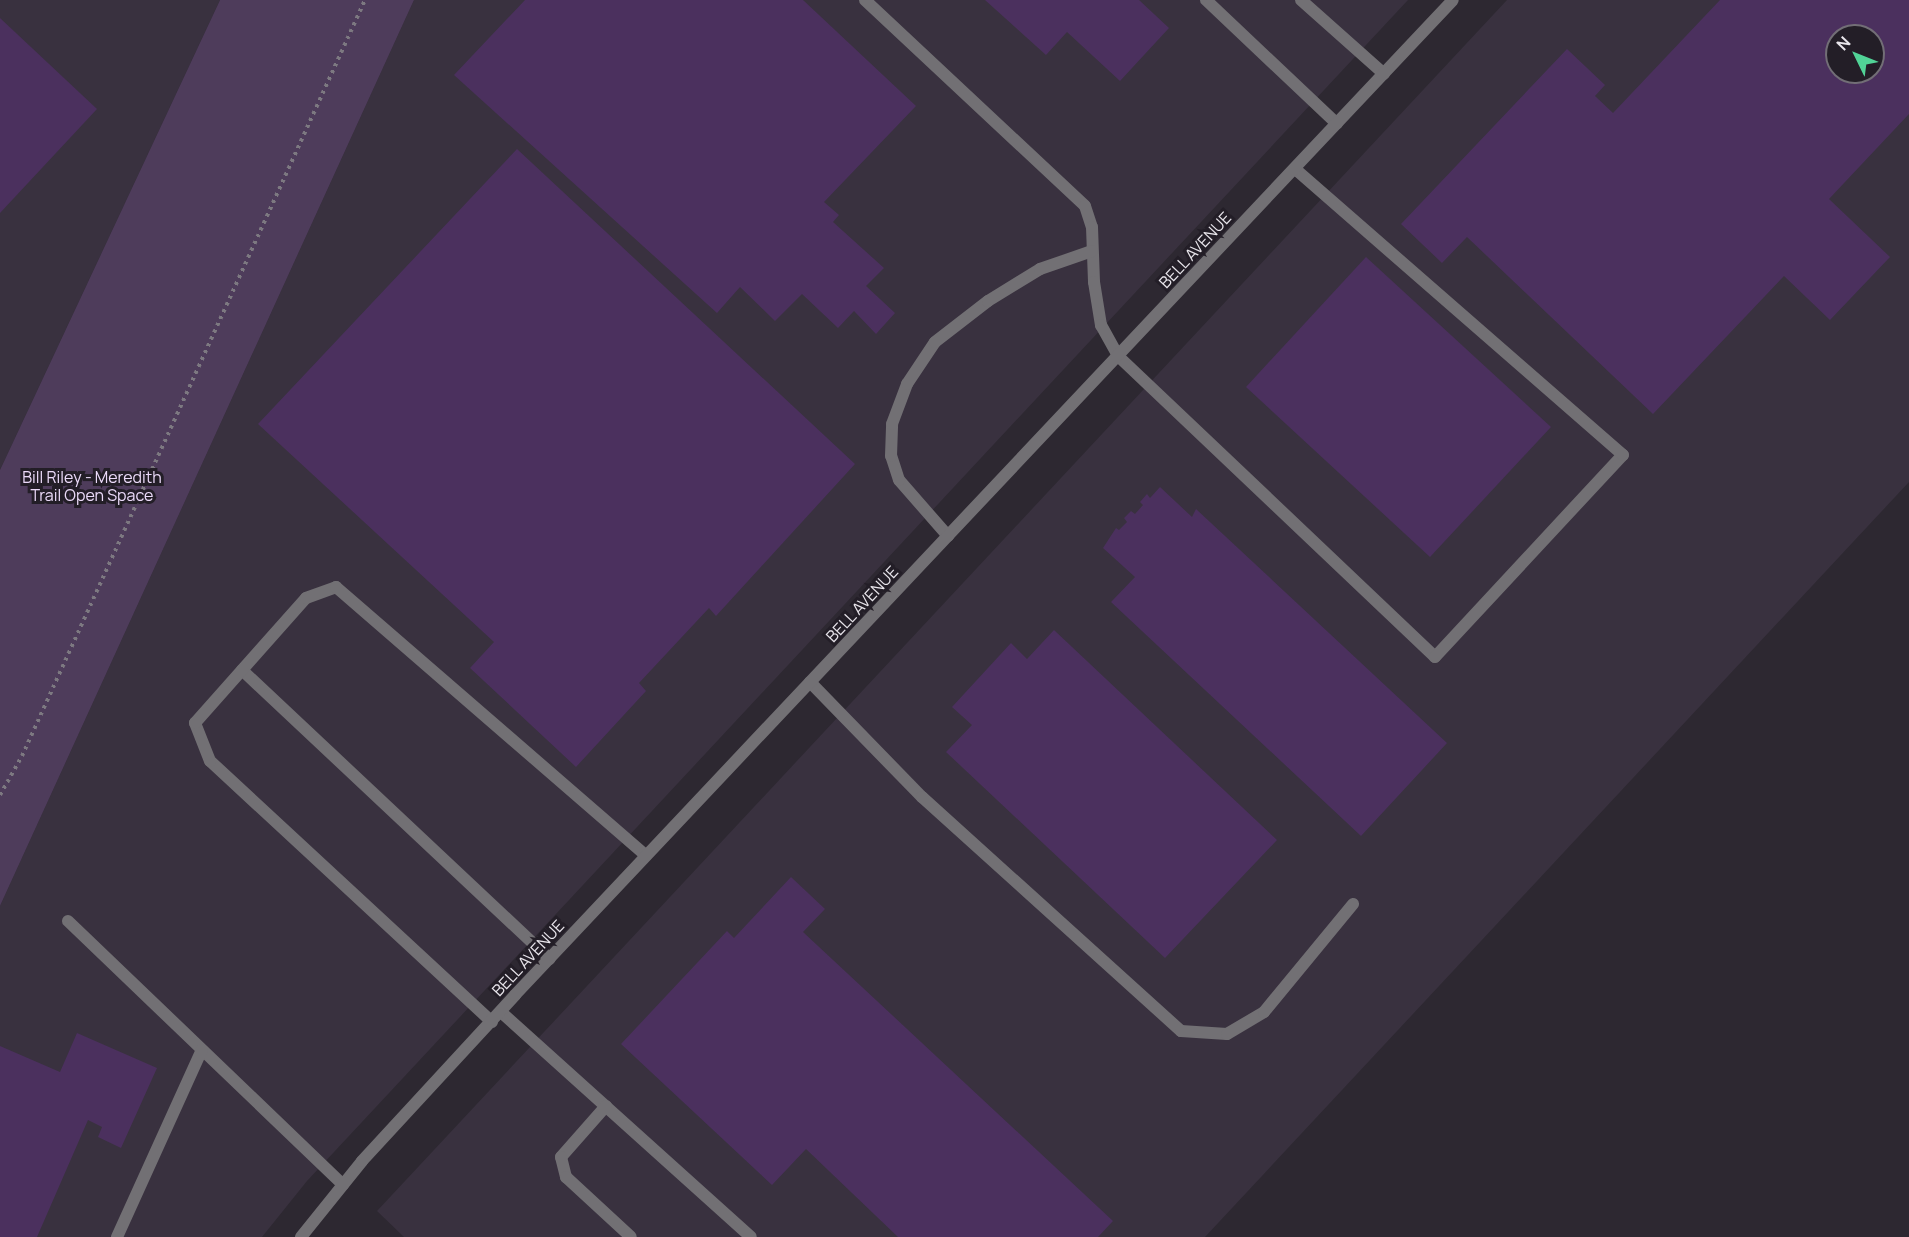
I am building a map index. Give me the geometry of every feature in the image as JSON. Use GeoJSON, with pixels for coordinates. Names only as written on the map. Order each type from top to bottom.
{"type":"FeatureCollection","features":[{"type":"Feature","properties":{"kind":"street"},"geometry":{"type":"LineString","coordinates":[[865,0],[1085,206],[1092,227],[1092,251],[1101,325],[1118,356],[1435,657],[1623,455],[1294,169]]}},
{"type":"Feature","properties":{"kind":"street"},"geometry":{"type":"LineString","coordinates":[[1206,0],[1337,124]]}},
{"type":"Feature","properties":{"kind":"street"},"geometry":{"type":"LineString","coordinates":[[1301,0],[1384,74]]}},
{"type":"Feature","properties":{"kind":"street","name":"BELL AVENUE"},"geometry":{"type":"LineString","coordinates":[[301,1237],[343,1185],[550,959],[1453,0]]}},
{"type":"Feature","properties":{"kind":"street"},"geometry":{"type":"LineString","coordinates":[[948,536],[899,480],[891,456],[892,424],[907,384],[934,342],[988,301],[1040,270],[1092,251]]}},
{"type":"Feature","properties":{"kind":"street"},"geometry":{"type":"LineString","coordinates":[[492,1022],[210,761],[195,723],[306,598],[336,587],[646,856]]}},
{"type":"Feature","properties":{"kind":"street"},"geometry":{"type":"LineString","coordinates":[[242,670],[550,959]]}},
{"type":"Feature","properties":{"kind":"street"},"geometry":{"type":"LineString","coordinates":[[810,682],[922,797],[1181,1031],[1227,1034],[1264,1012],[1353,904]]}},
{"type":"Feature","properties":{"kind":"street"},"geometry":{"type":"LineString","coordinates":[[68,921],[343,1185]]}},
{"type":"Feature","properties":{"kind":"street"},"geometry":{"type":"LineString","coordinates":[[501,1012],[751,1237]]}},
{"type":"Feature","properties":{"kind":"street"},"geometry":{"type":"LineString","coordinates":[[117,1237],[202,1050]]}},
{"type":"Feature","properties":{"kind":"street"},"geometry":{"type":"LineString","coordinates":[[606,1106],[561,1157],[566,1177],[631,1237]]}},
{"type":"Feature","properties":{"kind":"path"},"geometry":{"type":"LineString","coordinates":[[0,795],[22,756],[365,0]]}},
{"type":"Feature","properties":{"kind":"shaded area"},"geometry":{"type":"Polygon","coordinates":[[[0,0],[220,0],[0,470],[0,0]]]}},
{"type":"Feature","properties":{"kind":"shaded area"},"geometry":{"type":"Polygon","coordinates":[[[414,0],[1408,0],[307,1181],[262,1237],[0,1237],[0,906],[414,0]]]}},
{"type":"Feature","properties":{"kind":"shaded area"},"geometry":{"type":"Polygon","coordinates":[[[1507,0],[1909,0],[1909,482],[1205,1237],[404,1237],[377,1211],[1507,0]]]}},
{"type":"Feature","properties":{"kind":"green space","name":"Bill Riley - Meredith Trail Open Space"},"geometry":{"type":"Polygon","coordinates":[[[220,0],[414,0],[0,906],[0,470],[220,0]]]}},
{"type":"Feature","properties":{"kind":"building"},"geometry":{"type":"Polygon","coordinates":[[[525,0],[803,0],[916,106],[824,202],[839,215],[833,222],[884,268],[866,286],[895,313],[876,334],[854,311],[838,328],[802,294],[775,321],[740,287],[717,313],[454,75],[525,0]]]}},
{"type":"Feature","properties":{"kind":"building"},"geometry":{"type":"Polygon","coordinates":[[[985,0],[1139,0],[1169,28],[1120,81],[1067,32],[1046,55],[985,0]]]}},
{"type":"Feature","properties":{"kind":"building"},"geometry":{"type":"Polygon","coordinates":[[[1720,0],[1909,0],[1909,114],[1829,199],[1890,257],[1830,320],[1784,276],[1653,414],[1467,237],[1442,263],[1401,224],[1567,49],[1605,85],[1595,96],[1613,113],[1720,0]]]}},
{"type":"Feature","properties":{"kind":"building"},"geometry":{"type":"Polygon","coordinates":[[[0,18],[97,109],[0,213],[0,18]]]}},
{"type":"Feature","properties":{"kind":"building"},"geometry":{"type":"Polygon","coordinates":[[[517,149],[855,464],[716,616],[709,608],[639,683],[646,691],[576,767],[470,668],[494,642],[258,424],[517,149]]]}},
{"type":"Feature","properties":{"kind":"building"},"geometry":{"type":"Polygon","coordinates":[[[1366,257],[1551,427],[1430,557],[1246,387],[1366,257]]]}},
{"type":"Feature","properties":{"kind":"building"},"geometry":{"type":"Polygon","coordinates":[[[1160,487],[1192,517],[1196,509],[1447,743],[1361,836],[1111,602],[1135,577],[1103,548],[1116,528],[1119,530],[1127,522],[1124,518],[1131,511],[1135,514],[1143,505],[1140,502],[1147,494],[1150,498],[1160,487]]]}},
{"type":"Feature","properties":{"kind":"building"},"geometry":{"type":"Polygon","coordinates":[[[1054,630],[1277,840],[1165,958],[946,752],[972,725],[952,707],[1011,643],[1027,659],[1054,630]]]}},
{"type":"Feature","properties":{"kind":"building"},"geometry":{"type":"Polygon","coordinates":[[[791,877],[825,909],[803,932],[1113,1221],[1098,1237],[898,1237],[806,1149],[772,1185],[621,1044],[727,931],[734,938],[791,877]]]}},
{"type":"Feature","properties":{"kind":"building"},"geometry":{"type":"Polygon","coordinates":[[[77,1033],[157,1068],[121,1148],[98,1137],[102,1127],[88,1120],[37,1237],[0,1237],[0,1046],[60,1072],[77,1033]]]}}]}
